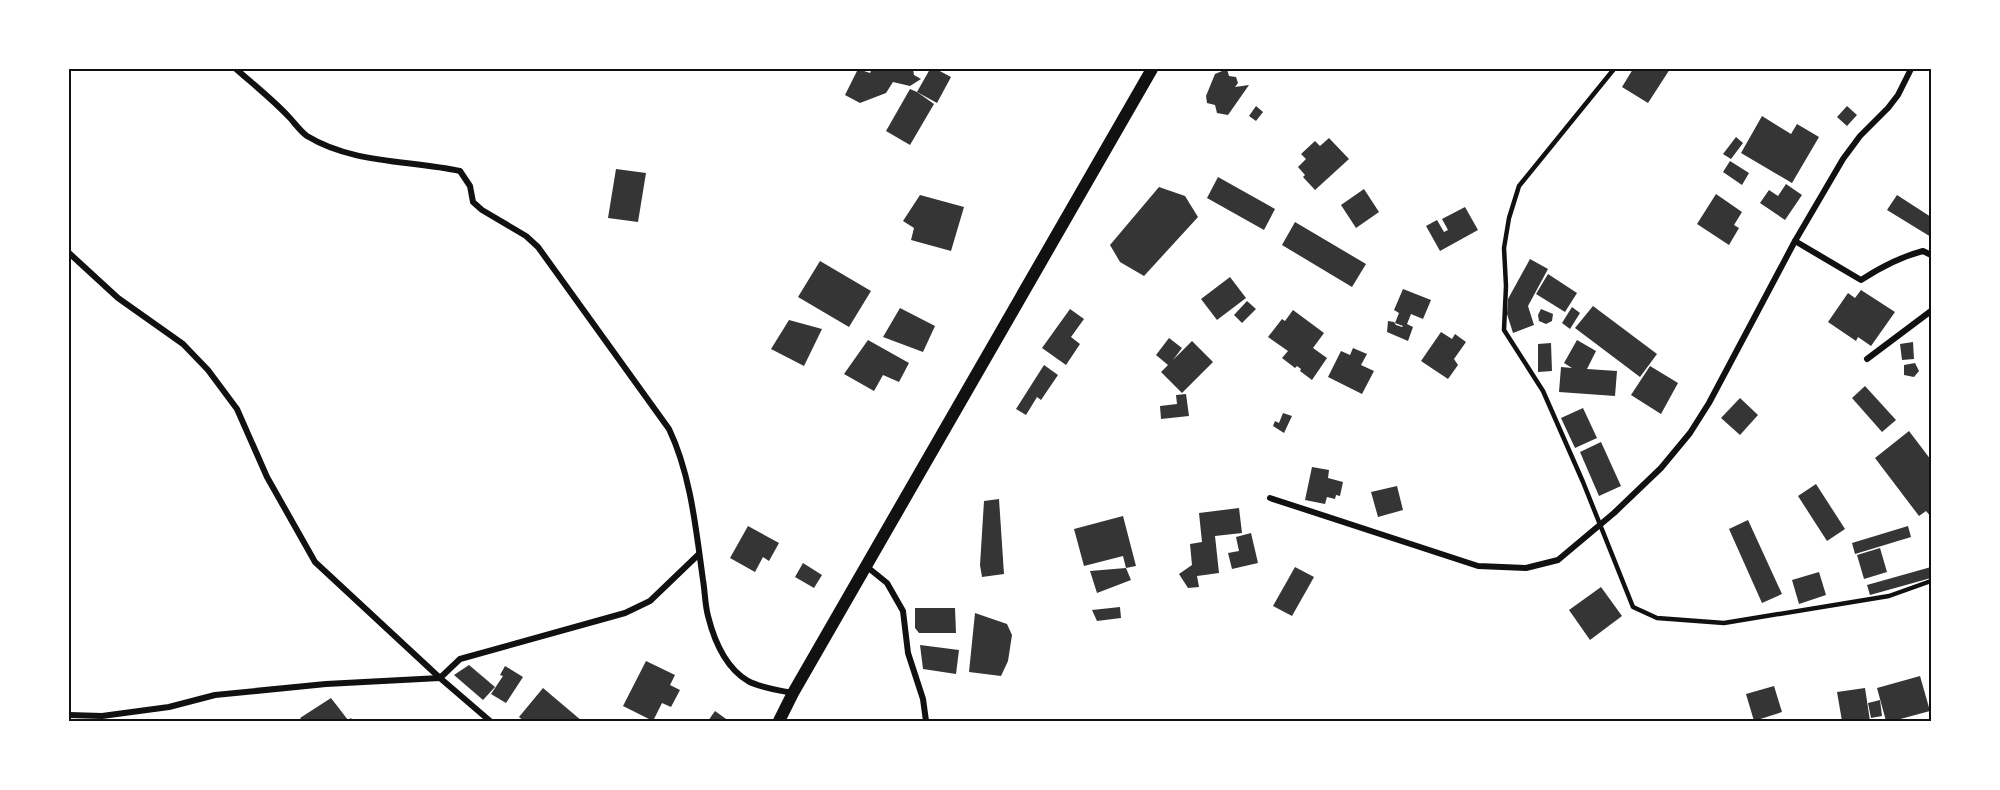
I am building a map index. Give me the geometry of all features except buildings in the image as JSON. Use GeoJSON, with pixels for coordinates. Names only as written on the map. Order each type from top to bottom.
{"type":"FeatureCollection","features":[{"type":"Feature","properties":{"kind":"main road"},"geometry":{"type":"LineString","coordinates":[[779,721],[1152,69]]}},
{"type":"Feature","properties":{"kind":"street"},"geometry":{"type":"LineString","coordinates":[[236,69],[306,135],[314,139],[341,151],[373,160],[408,162],[460,171],[470,186],[473,202],[482,210],[526,236],[538,247],[669,429],[680,451],[708,615],[725,658],[737,672],[749,681],[793,693]]}},
{"type":"Feature","properties":{"kind":"street"},"geometry":{"type":"LineString","coordinates":[[1270,498],[1478,566],[1526,568],[1558,560],[1614,513],[1661,468],[1690,433],[1795,241],[1843,159],[1860,136],[1898,95],[1911,69]]}},
{"type":"Feature","properties":{"kind":"street"},"geometry":{"type":"LineString","coordinates":[[1795,241],[1861,280],[1907,255],[1923,251],[1931,255]]}},
{"type":"Feature","properties":{"kind":"street"},"geometry":{"type":"LineString","coordinates":[[69,253],[118,298],[183,344],[208,370],[237,409],[267,477],[315,562],[490,721]]}},
{"type":"Feature","properties":{"kind":"street"},"geometry":{"type":"LineString","coordinates":[[1867,359],[1931,311]]}},
{"type":"Feature","properties":{"kind":"street"},"geometry":{"type":"LineString","coordinates":[[69,715],[102,716],[169,707],[215,695],[326,684],[440,678],[460,659],[625,613],[650,601],[699,554]]}},
{"type":"Feature","properties":{"kind":"street"},"geometry":{"type":"LineString","coordinates":[[866,566],[887,583],[903,611],[908,653],[923,699],[926,721]]}},
{"type":"Feature","properties":{"kind":"lane"},"geometry":{"type":"LineString","coordinates":[[1614,69],[1519,186],[1509,218],[1504,248],[1506,286],[1504,330],[1543,391],[1584,482],[1633,607],[1657,618],[1724,623],[1889,596],[1931,581]]}}]}
